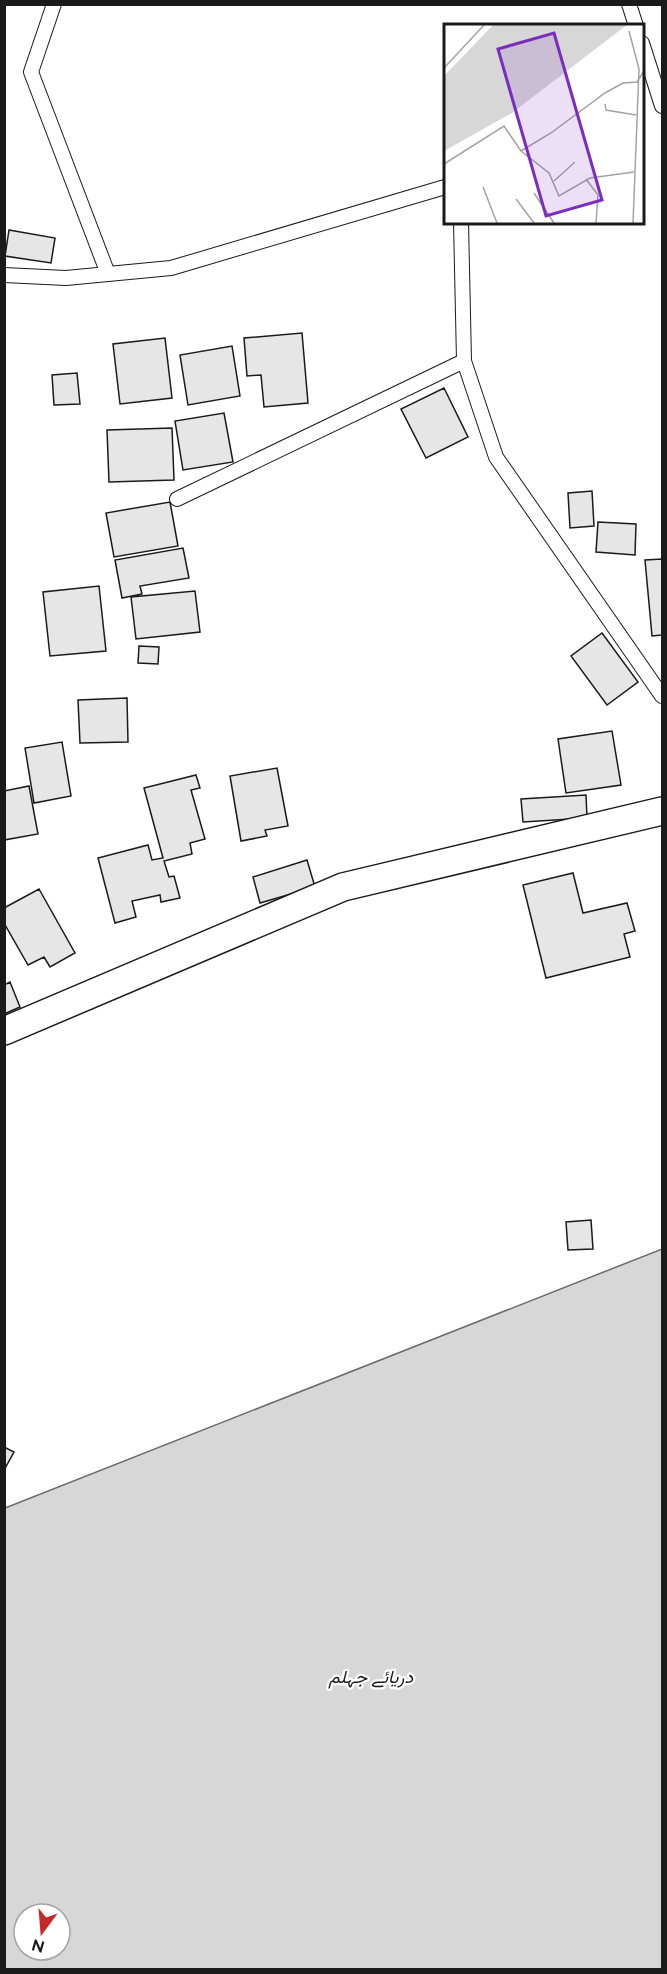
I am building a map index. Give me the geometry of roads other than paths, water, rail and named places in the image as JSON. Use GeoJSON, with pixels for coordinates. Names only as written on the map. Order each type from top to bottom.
{"type":"FeatureCollection","features":[{"type":"Feature","properties":{"kind":"street"},"geometry":{"type":"LineString","coordinates":[[4,1031],[343,886],[663,812]]}},
{"type":"Feature","properties":{"kind":"lane"},"geometry":{"type":"LineString","coordinates":[[54,4],[31,72],[108,274]]}},
{"type":"Feature","properties":{"kind":"lane"},"geometry":{"type":"LineString","coordinates":[[629,4],[635,24]]}},
{"type":"Feature","properties":{"kind":"lane"},"geometry":{"type":"LineString","coordinates":[[643,46],[663,106]]}},
{"type":"Feature","properties":{"kind":"lane"},"geometry":{"type":"LineString","coordinates":[[4,275],[66,278],[171,268],[444,187]]}},
{"type":"Feature","properties":{"kind":"lane"},"geometry":{"type":"LineString","coordinates":[[461,224],[464,361],[496,457],[663,696]]}},
{"type":"Feature","properties":{"kind":"lane"},"geometry":{"type":"LineString","coordinates":[[177,498],[464,361]]}},
{"type":"Feature","properties":{"kind":"water","name":"دریائے جہلم"},"geometry":{"type":"Polygon","coordinates":[[[662,1249],[662,1969],[5,1969],[5,1508],[662,1249]]]}}]}
